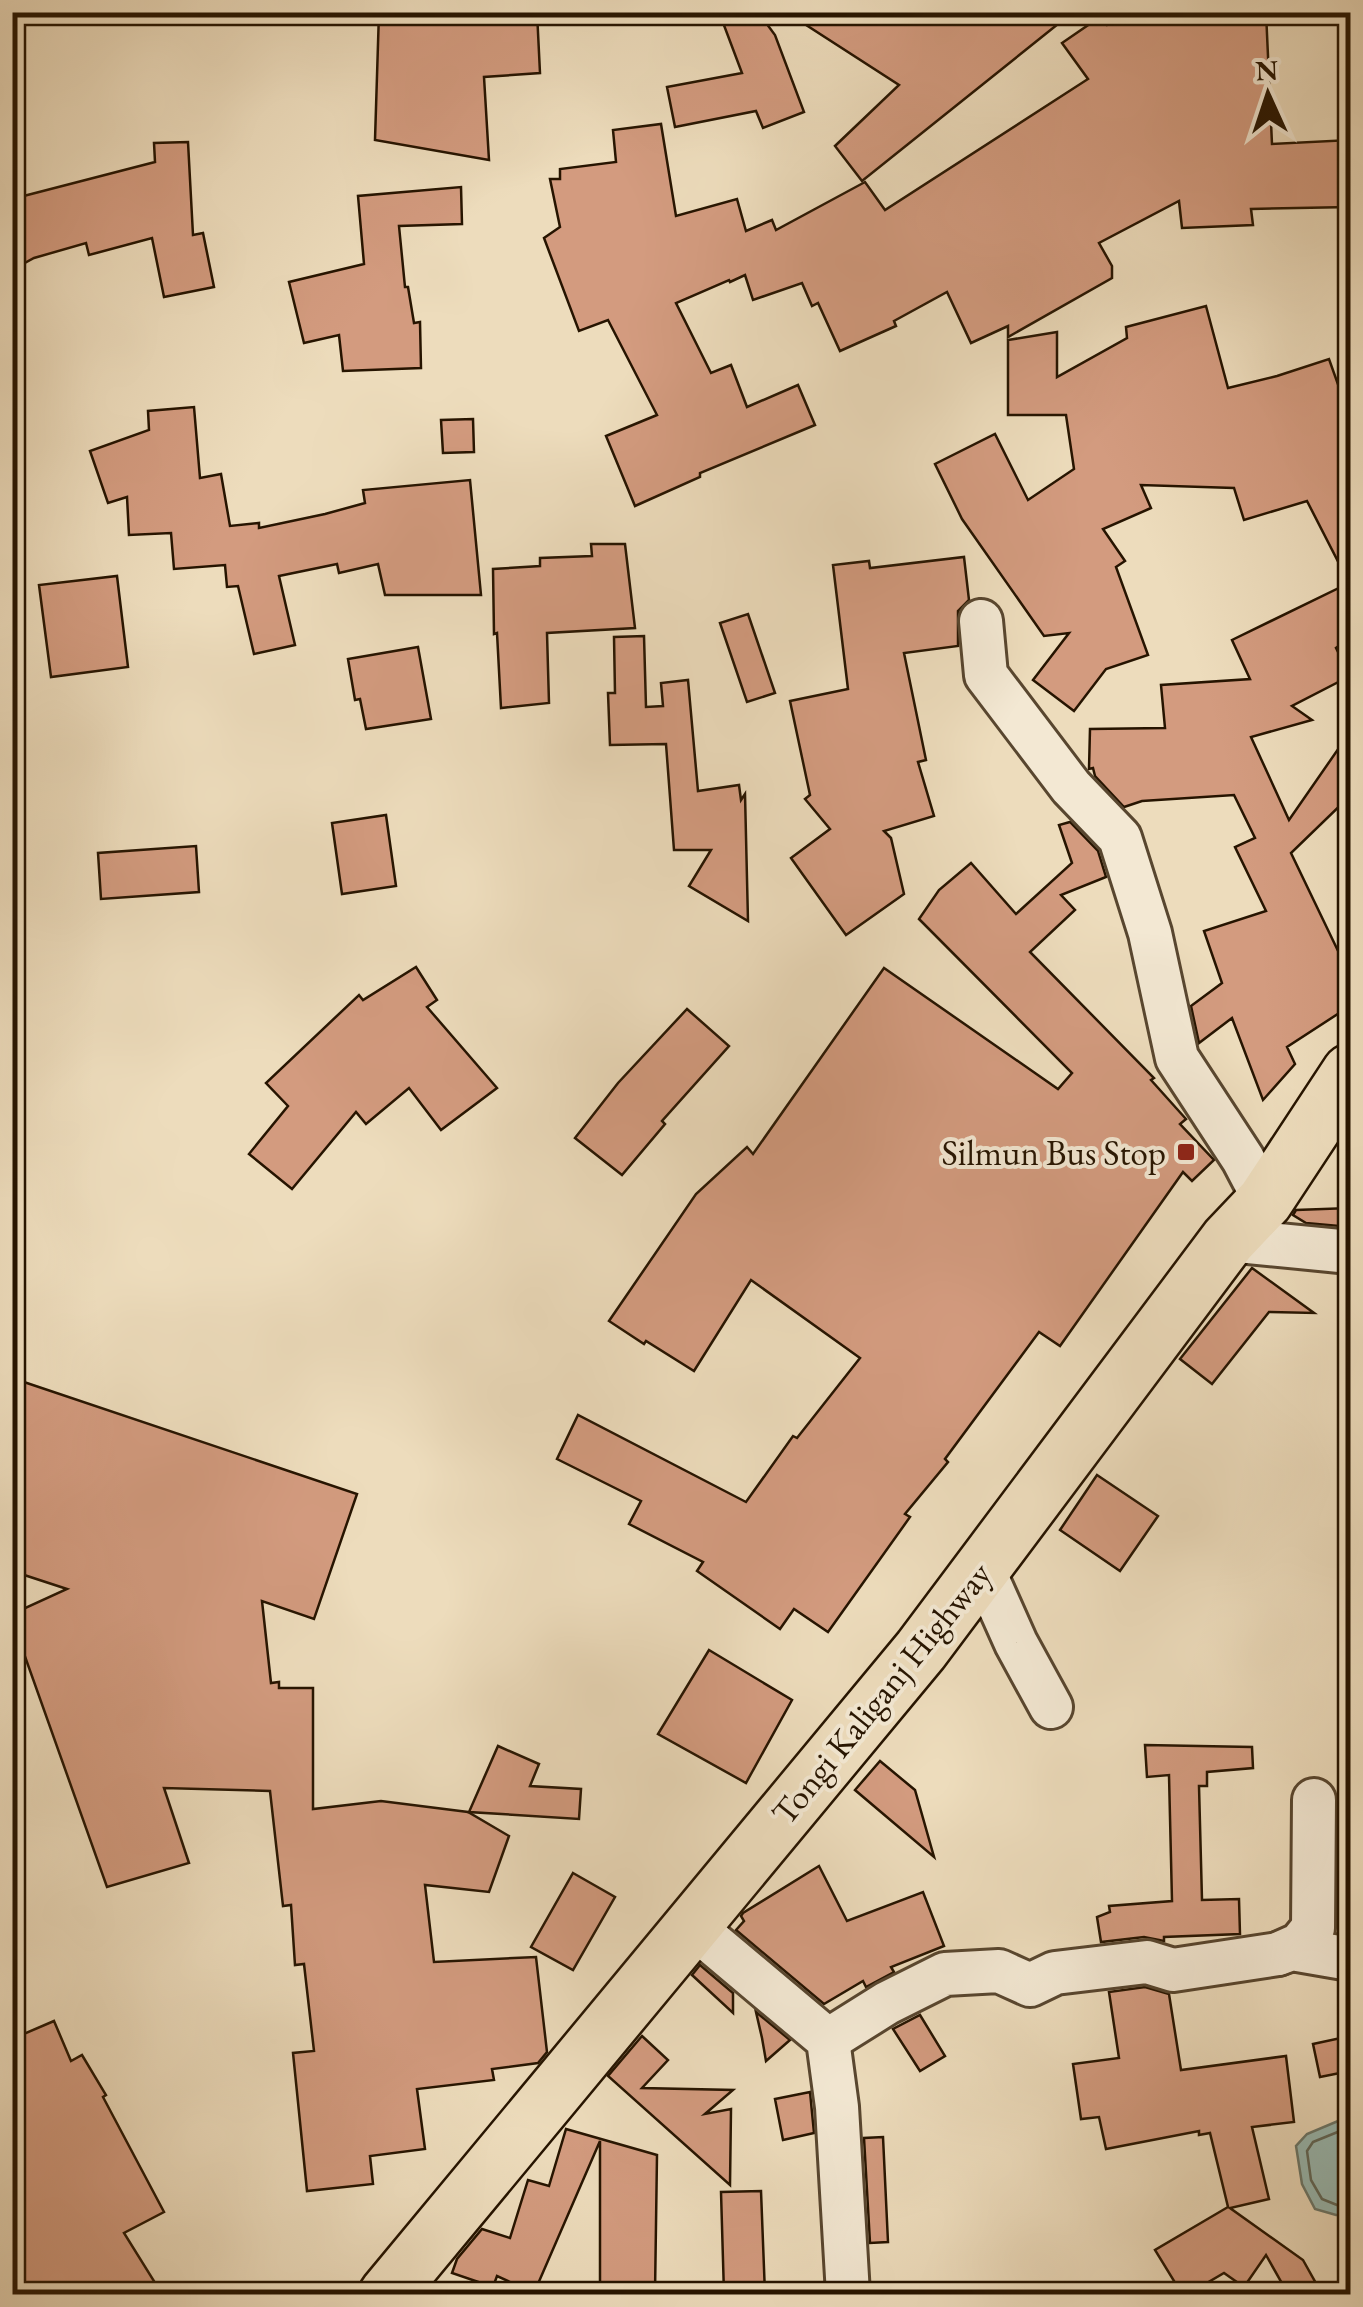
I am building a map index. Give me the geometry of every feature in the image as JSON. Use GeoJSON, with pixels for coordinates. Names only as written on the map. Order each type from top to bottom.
{"type":"FeatureCollection","features":[{"type":"Feature","properties":{"kind":"main road","name":"Tongi Kaliganj Highway"},"geometry":{"type":"LineString","coordinates":[[386,2294],[920,1650],[1228,1240],[1265,1201],[1350,1072]]}},
{"type":"Feature","properties":{"kind":"street"},"geometry":{"type":"LineString","coordinates":[[981,621],[986,675],[1071,786],[1120,838],[1150,934],[1177,1058],[1244,1159],[1265,1201]]}},
{"type":"Feature","properties":{"kind":"street"},"geometry":{"type":"LineString","coordinates":[[1228,1240],[1350,1252]]}},
{"type":"Feature","properties":{"kind":"street"},"geometry":{"type":"LineString","coordinates":[[982,1569],[1016,1643],[1052,1707]]}},
{"type":"Feature","properties":{"kind":"street"},"geometry":{"type":"LineString","coordinates":[[1278,1954],[1300,1944],[1313,1928],[1314,1800]]}},
{"type":"Feature","properties":{"kind":"street"},"geometry":{"type":"LineString","coordinates":[[690,1924],[828,2040],[837,2107],[848,2294]]}},
{"type":"Feature","properties":{"kind":"street"},"geometry":{"type":"LineString","coordinates":[[828,2040],[944,1974],[999,1971],[1030,1986],[1055,1974],[1147,1962],[1173,1970],[1292,1949],[1350,1959]]}},
{"type":"Feature","properties":{"kind":"water"},"geometry":{"type":"Polygon","coordinates":[[[1350,2116],[1350,2215],[1336,2215],[1315,2209],[1302,2184],[1296,2146],[1307,2134],[1350,2116]]]}},
{"type":"Feature","properties":{"kind":"building"},"geometry":{"type":"Polygon","coordinates":[[[379,12],[537,12],[540,73],[484,77],[489,160],[375,140],[379,12]]]}},
{"type":"Feature","properties":{"kind":"building"},"geometry":{"type":"Polygon","coordinates":[[[719,12],[758,12],[775,35],[804,112],[763,128],[756,111],[675,127],[667,87],[742,73],[719,12]]]}},
{"type":"Feature","properties":{"kind":"building"},"geometry":{"type":"Polygon","coordinates":[[[786,12],[1073,12],[862,181],[835,146],[899,85],[786,12]]]}},
{"type":"Feature","properties":{"kind":"building"},"geometry":{"type":"Polygon","coordinates":[[[1132,12],[1266,12],[1272,144],[1350,140],[1350,207],[1251,209],[1253,225],[1182,228],[1179,201],[1099,243],[1112,266],[1112,278],[1008,337],[1008,326],[971,343],[947,292],[894,321],[896,326],[840,351],[818,303],[812,306],[802,283],[753,300],[745,275],[729,280],[676,303],[711,373],[731,365],[747,407],[798,385],[815,425],[700,473],[700,477],[635,506],[606,436],[657,415],[608,320],[579,331],[544,238],[560,227],[550,179],[560,179],[560,169],[616,162],[613,130],[661,124],[676,216],[737,199],[746,231],[772,220],[776,230],[865,182],[885,210],[1088,79],[1062,43],[1100,17],[1107,25],[1132,12]]]}},
{"type":"Feature","properties":{"kind":"building"},"geometry":{"type":"Polygon","coordinates":[[[188,142],[193,235],[203,233],[214,287],[164,297],[152,238],[89,255],[86,243],[34,258],[12,270],[12,199],[155,162],[154,143],[188,142]]]}},
{"type":"Feature","properties":{"kind":"building"},"geometry":{"type":"Polygon","coordinates":[[[461,187],[462,224],[399,226],[405,287],[414,323],[420,322],[421,368],[343,371],[339,335],[304,343],[289,282],[364,264],[358,196],[461,187]]]}},
{"type":"Feature","properties":{"kind":"building"},"geometry":{"type":"Polygon","coordinates":[[[1206,306],[1228,388],[1329,359],[1350,418],[1350,638],[1336,648],[1350,676],[1292,706],[1312,720],[1251,737],[1289,820],[1350,732],[1350,796],[1291,853],[1340,955],[1350,946],[1350,1006],[1287,1047],[1295,1064],[1263,1100],[1232,1018],[1199,1043],[1191,1006],[1222,983],[1204,931],[1266,911],[1235,847],[1255,838],[1234,795],[1142,801],[1124,807],[1095,776],[1093,768],[1089,769],[1090,729],[1165,728],[1161,685],[1250,679],[1232,640],[1349,583],[1307,501],[1244,520],[1234,488],[1141,485],[1151,508],[1103,529],[1125,561],[1116,567],[1148,655],[1106,669],[1074,711],[1033,680],[1069,633],[1044,636],[962,519],[935,464],[995,434],[1028,500],[1074,469],[1066,415],[1008,415],[1008,340],[1057,332],[1057,377],[1127,338],[1126,327],[1206,306]]]}},
{"type":"Feature","properties":{"kind":"building"},"geometry":{"type":"Polygon","coordinates":[[[194,407],[200,478],[221,474],[230,526],[259,523],[259,528],[325,514],[365,503],[363,490],[470,480],[481,595],[385,595],[378,564],[339,573],[337,564],[279,576],[295,645],[254,654],[238,586],[227,587],[225,565],[174,569],[171,533],[129,535],[127,497],[108,503],[90,451],[149,430],[148,411],[194,407]]]}},
{"type":"Feature","properties":{"kind":"building"},"geometry":{"type":"Polygon","coordinates":[[[473,419],[474,452],[443,453],[441,420],[473,419]]]}},
{"type":"Feature","properties":{"kind":"building"},"geometry":{"type":"Polygon","coordinates":[[[591,544],[625,544],[635,628],[547,633],[549,703],[501,708],[493,569],[540,566],[540,558],[592,556],[591,544]]]}},
{"type":"Feature","properties":{"kind":"building"},"geometry":{"type":"Polygon","coordinates":[[[964,557],[969,600],[958,611],[958,646],[904,653],[926,760],[918,762],[934,816],[884,831],[891,838],[904,894],[846,935],[791,858],[830,829],[805,799],[810,795],[790,701],[848,689],[833,565],[869,561],[870,568],[964,557]]]}},
{"type":"Feature","properties":{"kind":"building"},"geometry":{"type":"Polygon","coordinates":[[[117,576],[128,667],[51,677],[39,585],[117,576]]]}},
{"type":"Feature","properties":{"kind":"building"},"geometry":{"type":"Polygon","coordinates":[[[748,614],[775,693],[747,702],[720,623],[748,614]]]}},
{"type":"Feature","properties":{"kind":"building"},"geometry":{"type":"Polygon","coordinates":[[[644,636],[646,707],[663,706],[661,683],[688,680],[698,791],[739,785],[741,800],[745,794],[748,921],[689,886],[711,850],[674,850],[666,744],[610,745],[608,693],[615,693],[614,637],[644,636]]]}},
{"type":"Feature","properties":{"kind":"building"},"geometry":{"type":"Polygon","coordinates":[[[418,647],[431,719],[366,729],[360,699],[355,700],[348,659],[418,647]]]}},
{"type":"Feature","properties":{"kind":"building"},"geometry":{"type":"Polygon","coordinates":[[[386,815],[396,886],[342,894],[332,823],[386,815]]]}},
{"type":"Feature","properties":{"kind":"building"},"geometry":{"type":"Polygon","coordinates":[[[1070,822],[1098,851],[1106,877],[1061,895],[1075,910],[1030,952],[1154,1078],[1151,1080],[1186,1119],[1180,1124],[1214,1160],[1192,1181],[1183,1172],[1060,1346],[1039,1332],[945,1459],[948,1462],[905,1514],[910,1517],[828,1632],[794,1609],[780,1629],[697,1571],[703,1562],[629,1524],[641,1501],[557,1459],[578,1415],[746,1502],[793,1436],[797,1438],[860,1358],[751,1280],[694,1371],[609,1321],[696,1194],[747,1147],[753,1154],[884,968],[1058,1089],[1072,1073],[919,919],[939,890],[971,863],[1016,914],[1072,863],[1059,825],[1070,822]]]}},
{"type":"Feature","properties":{"kind":"building"},"geometry":{"type":"Polygon","coordinates":[[[196,846],[199,892],[101,899],[98,853],[196,846]]]}},
{"type":"Feature","properties":{"kind":"building"},"geometry":{"type":"Polygon","coordinates":[[[416,967],[437,1000],[427,1007],[497,1088],[441,1130],[409,1088],[366,1124],[356,1112],[292,1189],[249,1154],[288,1106],[266,1083],[359,995],[363,1000],[416,967]]]}},
{"type":"Feature","properties":{"kind":"building"},"geometry":{"type":"Polygon","coordinates":[[[687,1009],[729,1046],[662,1121],[665,1124],[622,1175],[575,1138],[618,1083],[687,1009]]]}},
{"type":"Feature","properties":{"kind":"building"},"geometry":{"type":"Polygon","coordinates":[[[1350,1208],[1350,1227],[1306,1223],[1293,1215],[1296,1210],[1350,1208]]]}},
{"type":"Feature","properties":{"kind":"building"},"geometry":{"type":"Polygon","coordinates":[[[1252,1268],[1314,1313],[1269,1312],[1212,1384],[1180,1359],[1252,1268]]]}},
{"type":"Feature","properties":{"kind":"building"},"geometry":{"type":"Polygon","coordinates":[[[12,1378],[357,1494],[314,1619],[262,1601],[271,1683],[279,1682],[279,1688],[313,1688],[313,1809],[381,1801],[468,1812],[509,1836],[489,1892],[425,1885],[434,1962],[536,1957],[547,2052],[538,2063],[492,2069],[494,2080],[417,2089],[425,2149],[370,2156],[373,2184],[307,2191],[293,2053],[314,2051],[304,1964],[295,1965],[291,1905],[283,1906],[270,1791],[164,1788],[189,1863],[107,1887],[12,1620],[12,1614],[67,1589],[12,1571],[12,1378]]]}},
{"type":"Feature","properties":{"kind":"building"},"geometry":{"type":"Polygon","coordinates":[[[1097,1475],[1158,1516],[1120,1571],[1060,1530],[1097,1475]]]}},
{"type":"Feature","properties":{"kind":"building"},"geometry":{"type":"Polygon","coordinates":[[[709,1650],[792,1700],[746,1783],[658,1734],[709,1650]]]}},
{"type":"Feature","properties":{"kind":"building"},"geometry":{"type":"Polygon","coordinates":[[[1145,1745],[1252,1747],[1253,1768],[1207,1772],[1207,1786],[1199,1786],[1202,1900],[1239,1899],[1240,1934],[1101,1942],[1097,1917],[1110,1912],[1109,1906],[1172,1901],[1169,1775],[1147,1777],[1145,1745]]]}},
{"type":"Feature","properties":{"kind":"building"},"geometry":{"type":"Polygon","coordinates":[[[498,1746],[539,1764],[530,1786],[581,1789],[579,1819],[469,1812],[498,1746]]]}},
{"type":"Feature","properties":{"kind":"building"},"geometry":{"type":"Polygon","coordinates":[[[880,1761],[915,1790],[934,1857],[855,1790],[880,1761]]]}},
{"type":"Feature","properties":{"kind":"building"},"geometry":{"type":"Polygon","coordinates":[[[819,1866],[847,1921],[923,1892],[944,1946],[891,1967],[894,1972],[866,1987],[863,1981],[824,2004],[736,1930],[744,1921],[743,1913],[819,1866]]]}},
{"type":"Feature","properties":{"kind":"building"},"geometry":{"type":"Polygon","coordinates":[[[573,1873],[615,1897],[573,1970],[531,1947],[573,1873]]]}},
{"type":"Feature","properties":{"kind":"building"},"geometry":{"type":"Polygon","coordinates":[[[700,1965],[733,1993],[733,2013],[692,1975],[700,1965]]]}},
{"type":"Feature","properties":{"kind":"building"},"geometry":{"type":"Polygon","coordinates":[[[1145,1987],[1169,1994],[1181,2070],[1286,2056],[1294,2122],[1252,2127],[1269,2199],[1230,2208],[1303,2260],[1322,2294],[1288,2294],[1266,2255],[1244,2287],[1224,2273],[1182,2294],[1155,2250],[1228,2207],[1210,2133],[1199,2135],[1199,2131],[1106,2149],[1099,2117],[1081,2119],[1073,2064],[1119,2058],[1109,1992],[1145,1987]]]}},
{"type":"Feature","properties":{"kind":"building"},"geometry":{"type":"Polygon","coordinates":[[[756,2012],[790,2040],[766,2061],[762,2038],[756,2012]]]}},
{"type":"Feature","properties":{"kind":"building"},"geometry":{"type":"Polygon","coordinates":[[[920,2015],[945,2056],[920,2071],[893,2029],[920,2015]]]}},
{"type":"Feature","properties":{"kind":"building"},"geometry":{"type":"Polygon","coordinates":[[[54,2021],[71,2061],[82,2055],[106,2095],[103,2097],[164,2212],[124,2233],[162,2294],[12,2294],[12,2039],[54,2021]]]}},
{"type":"Feature","properties":{"kind":"building"},"geometry":{"type":"Polygon","coordinates":[[[642,2036],[668,2060],[642,2088],[733,2090],[705,2114],[731,2109],[730,2185],[608,2076],[642,2036]]]}},
{"type":"Feature","properties":{"kind":"building"},"geometry":{"type":"Polygon","coordinates":[[[1350,2036],[1350,2071],[1320,2077],[1313,2044],[1350,2036]]]}},
{"type":"Feature","properties":{"kind":"building"},"geometry":{"type":"Polygon","coordinates":[[[810,2092],[814,2133],[783,2140],[775,2099],[810,2092]]]}},
{"type":"Feature","properties":{"kind":"building"},"geometry":{"type":"Polygon","coordinates":[[[566,2129],[657,2155],[655,2294],[600,2294],[600,2141],[534,2293],[497,2276],[493,2287],[452,2273],[457,2259],[482,2229],[510,2238],[528,2180],[549,2186],[566,2129]]]}},
{"type":"Feature","properties":{"kind":"building"},"geometry":{"type":"Polygon","coordinates":[[[883,2137],[888,2242],[870,2243],[864,2138],[883,2137]]]}},
{"type":"Feature","properties":{"kind":"building"},"geometry":{"type":"Polygon","coordinates":[[[761,2191],[765,2294],[724,2294],[721,2192],[761,2191]]]}},
{"type":"Feature","properties":{"kind":"place","name":"Silmun Bus Stop"},"geometry":{"type":"Point","coordinates":[1186,1152]}}]}
